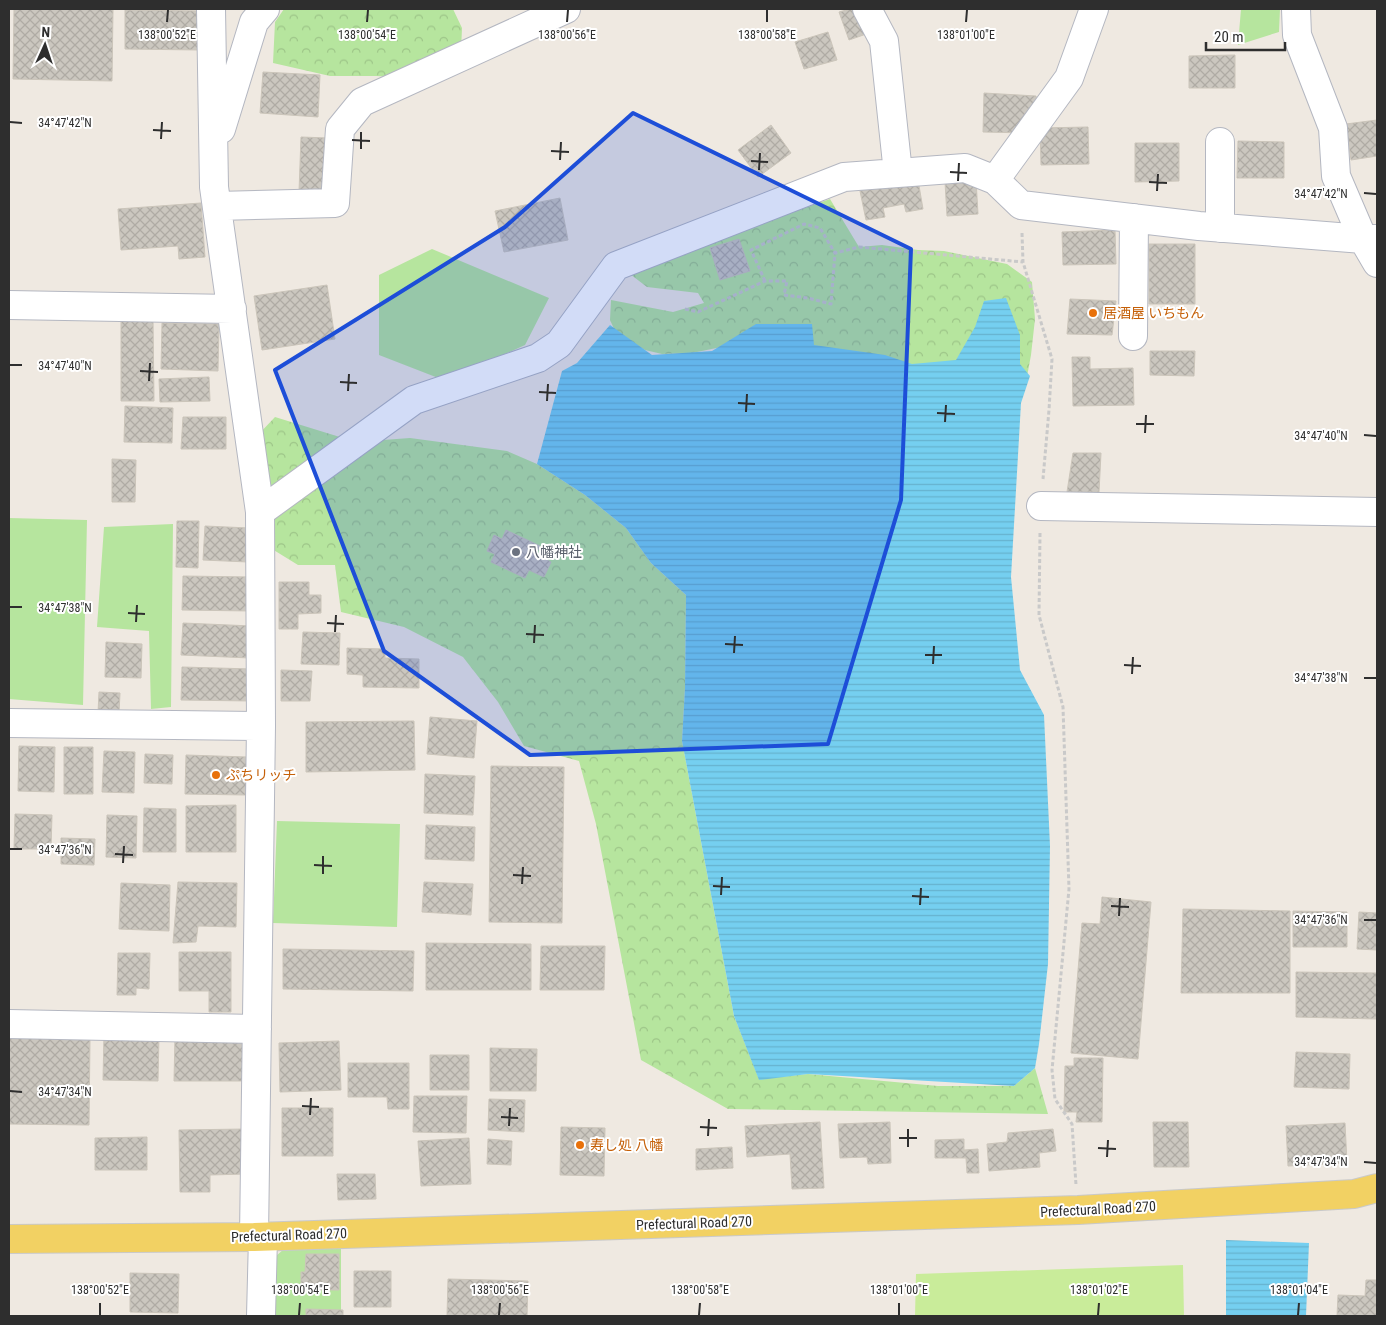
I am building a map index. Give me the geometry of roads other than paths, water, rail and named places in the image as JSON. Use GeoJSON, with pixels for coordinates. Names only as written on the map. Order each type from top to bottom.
{"type":"FeatureCollection","features":[{"type":"Feature","properties":{"kind":"main road","name":"Prefectural Road 270"},"geometry":{"type":"LineString","coordinates":[[9,1240],[258,1237],[1078,1210],[1354,1194],[1377,1188]]}},
{"type":"Feature","properties":{"kind":"street"},"geometry":{"type":"LineString","coordinates":[[211,9],[214,187],[260,512],[261,726],[256,1029],[258,1237],[261,1316]]}},
{"type":"Feature","properties":{"kind":"street"},"geometry":{"type":"LineString","coordinates":[[213,154],[254,22],[265,9]]}},
{"type":"Feature","properties":{"kind":"street"},"geometry":{"type":"LineString","coordinates":[[217,206],[335,203],[340,129],[362,102],[566,9]]}},
{"type":"Feature","properties":{"kind":"street"},"geometry":{"type":"LineString","coordinates":[[867,9],[884,41],[898,173]]}},
{"type":"Feature","properties":{"kind":"street"},"geometry":{"type":"LineString","coordinates":[[995,180],[1069,78],[1094,9]]}},
{"type":"Feature","properties":{"kind":"street"},"geometry":{"type":"LineString","coordinates":[[1296,9],[1297,35],[1333,128],[1336,176],[1370,240],[1377,263]]}},
{"type":"Feature","properties":{"kind":"street"},"geometry":{"type":"LineString","coordinates":[[1220,142],[1220,228]]}},
{"type":"Feature","properties":{"kind":"street"},"geometry":{"type":"LineString","coordinates":[[260,512],[414,400],[538,358],[559,344],[616,266],[844,176],[965,168],[995,180],[1021,205],[1220,228],[1370,240]]}},
{"type":"Feature","properties":{"kind":"street"},"geometry":{"type":"LineString","coordinates":[[1133,336],[1134,218]]}},
{"type":"Feature","properties":{"kind":"street"},"geometry":{"type":"LineString","coordinates":[[9,305],[232,309]]}},
{"type":"Feature","properties":{"kind":"street"},"geometry":{"type":"LineString","coordinates":[[1041,506],[1377,512]]}},
{"type":"Feature","properties":{"kind":"street"},"geometry":{"type":"LineString","coordinates":[[9,723],[261,726]]}},
{"type":"Feature","properties":{"kind":"street"},"geometry":{"type":"LineString","coordinates":[[9,1024],[256,1029]]}},
{"type":"Feature","properties":{"kind":"water"},"geometry":{"type":"Polygon","coordinates":[[[1006,298],[1020,335],[1020,364],[1030,376],[1021,403],[1011,577],[1020,670],[1044,715],[1050,846],[1048,964],[1035,1068],[1014,1086],[808,1074],[759,1080],[734,1016],[682,741],[685,688],[686,595],[651,563],[626,528],[585,495],[537,464],[562,371],[577,363],[610,325],[652,355],[712,351],[756,324],[812,324],[814,345],[885,355],[912,364],[956,360],[975,327],[984,301],[1006,298]]]}},
{"type":"Feature","properties":{"kind":"water"},"geometry":{"type":"Polygon","coordinates":[[[1226,1240],[1309,1243],[1306,1316],[1226,1316],[1226,1240]]]}},
{"type":"Feature","properties":{"kind":"place","name":"居酒屋 いちもん"},"geometry":{"type":"Point","coordinates":[1093,313]}},
{"type":"Feature","properties":{"kind":"place","name":"八幡神社"},"geometry":{"type":"Point","coordinates":[516,552]}},
{"type":"Feature","properties":{"kind":"place","name":"ぷちリッチ"},"geometry":{"type":"Point","coordinates":[216,775]}},
{"type":"Feature","properties":{"kind":"place","name":"寿し処 八幡"},"geometry":{"type":"Point","coordinates":[580,1145]}}]}
